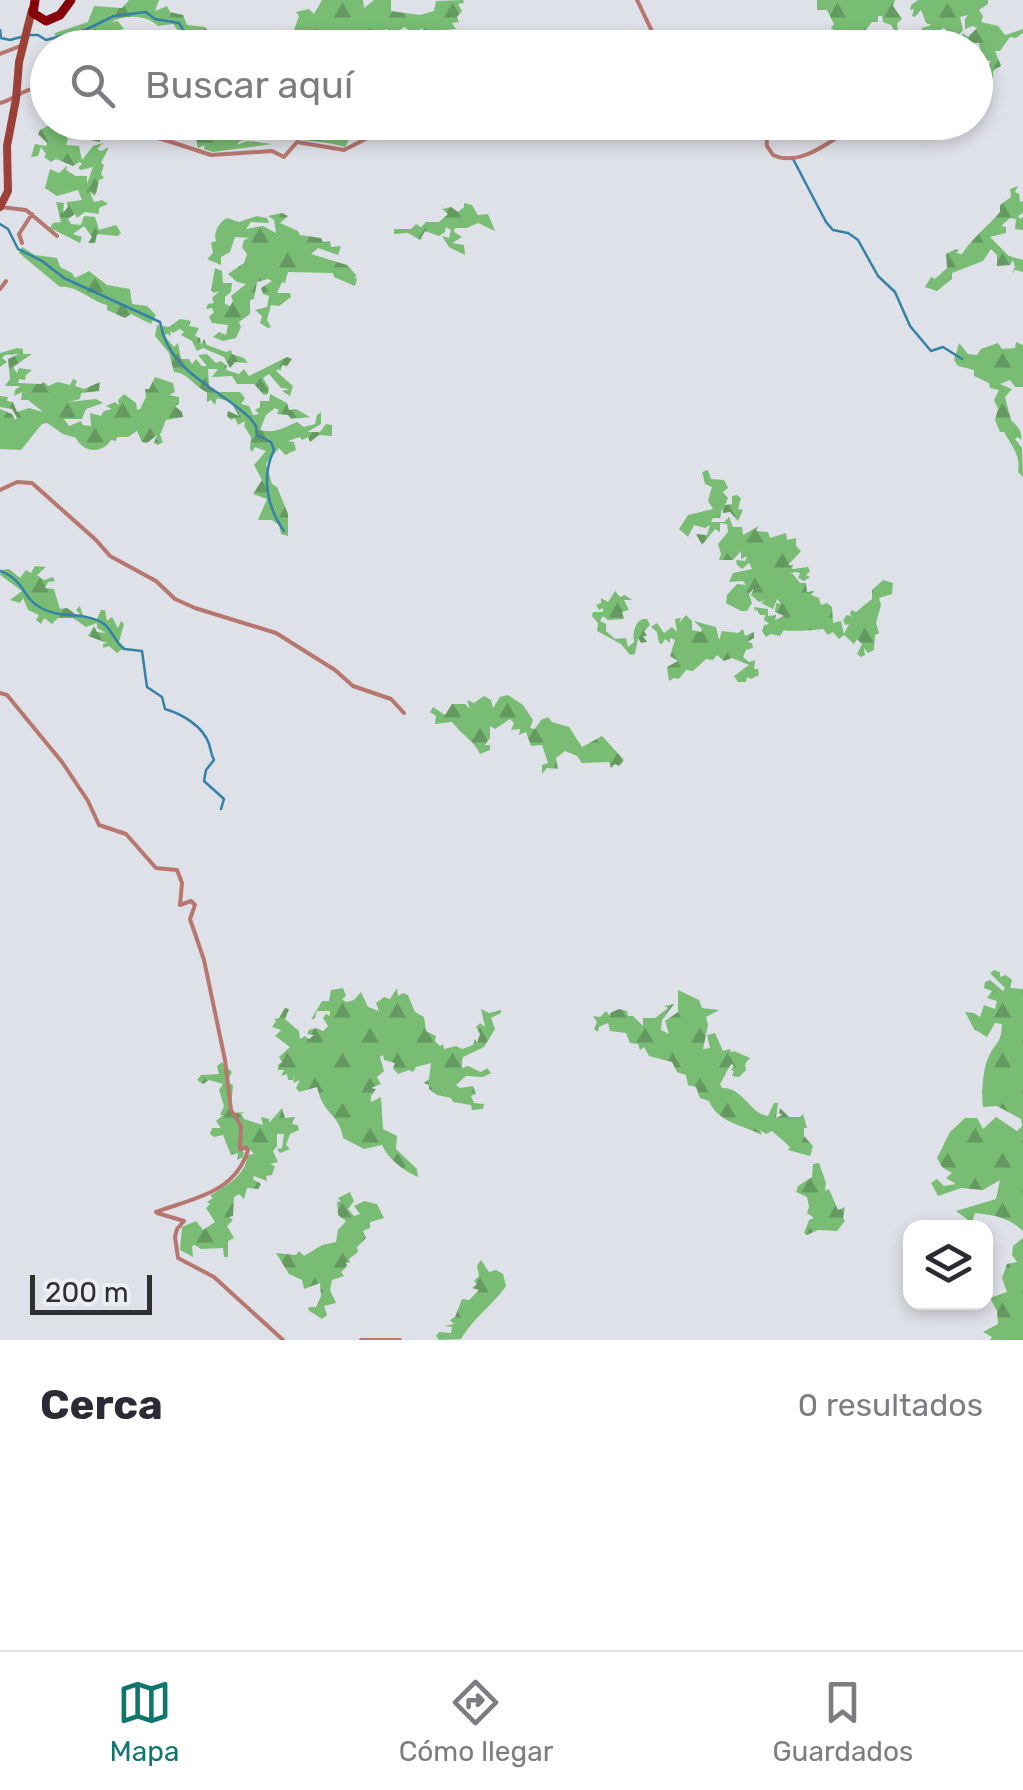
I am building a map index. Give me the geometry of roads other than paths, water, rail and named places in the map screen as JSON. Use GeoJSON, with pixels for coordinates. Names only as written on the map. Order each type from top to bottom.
{"type":"FeatureCollection","features":[{"type":"Feature","properties":{"kind":"main road"},"geometry":{"type":"LineString","coordinates":[[37,30],[63,12],[71,0]]}},
{"type":"Feature","properties":{"kind":"main road"},"geometry":{"type":"LineString","coordinates":[[34,5],[40,20],[50,20]]}},
{"type":"Feature","properties":{"kind":"main road"},"geometry":{"type":"LineString","coordinates":[[0,207],[8,191],[7,146],[18,62],[34,5]]}},
{"type":"Feature","properties":{"kind":"street"},"geometry":{"type":"LineString","coordinates":[[637,0],[651,30]]}},
{"type":"Feature","properties":{"kind":"street"},"geometry":{"type":"LineString","coordinates":[[0,54],[27,38]]}},
{"type":"Feature","properties":{"kind":"street"},"geometry":{"type":"LineString","coordinates":[[0,103],[16,99],[30,89]]}},
{"type":"Feature","properties":{"kind":"street"},"geometry":{"type":"LineString","coordinates":[[165,140],[211,156],[246,150],[272,151],[284,157],[297,142],[344,150],[363,140]]}},
{"type":"Feature","properties":{"kind":"street"},"geometry":{"type":"LineString","coordinates":[[767,140],[773,155],[793,159],[828,140]]}},
{"type":"Feature","properties":{"kind":"street"},"geometry":{"type":"LineString","coordinates":[[0,207],[18,207],[32,214],[57,236]]}},
{"type":"Feature","properties":{"kind":"street"},"geometry":{"type":"LineString","coordinates":[[22,243],[20,234],[32,214]]}},
{"type":"Feature","properties":{"kind":"street"},"geometry":{"type":"LineString","coordinates":[[0,289],[6,281]]}},
{"type":"Feature","properties":{"kind":"street"},"geometry":{"type":"LineString","coordinates":[[0,490],[17,482],[32,483],[110,556],[156,581],[175,599],[276,633],[353,686],[391,699],[404,713]]}},
{"type":"Feature","properties":{"kind":"street"},"geometry":{"type":"LineString","coordinates":[[0,693],[6,695],[62,762],[88,800],[99,825],[126,834],[156,868],[177,870],[182,882],[180,905],[194,902],[190,920],[204,960],[227,1074],[230,1110],[241,1126],[240,1150],[246,1146],[248,1150],[237,1176],[217,1190],[156,1212],[184,1221],[176,1228],[178,1258],[214,1278],[284,1340]]}},
{"type":"Feature","properties":{"kind":"street"},"geometry":{"type":"LineString","coordinates":[[362,1340],[400,1340]]}},
{"type":"Feature","properties":{"kind":"waterway"},"geometry":{"type":"LineString","coordinates":[[85,30],[114,16],[146,12],[155,19],[179,23],[183,30]]}},
{"type":"Feature","properties":{"kind":"waterway"},"geometry":{"type":"LineString","coordinates":[[0,30],[1,38],[21,37]]}},
{"type":"Feature","properties":{"kind":"waterway"},"geometry":{"type":"LineString","coordinates":[[792,157],[826,222],[833,230],[858,240],[878,276],[895,292],[910,326],[931,351],[943,347],[962,359]]}},
{"type":"Feature","properties":{"kind":"waterway"},"geometry":{"type":"LineString","coordinates":[[0,224],[8,229],[18,249],[64,278],[160,322],[165,339],[183,366],[250,418],[257,435],[271,442],[274,450],[268,492],[284,531]]}},
{"type":"Feature","properties":{"kind":"waterway"},"geometry":{"type":"LineString","coordinates":[[0,571],[15,579],[41,608],[97,620],[124,649],[142,651],[147,687],[162,697],[165,709],[191,722],[206,738],[214,760],[204,781],[224,799],[221,809]]}}]}
